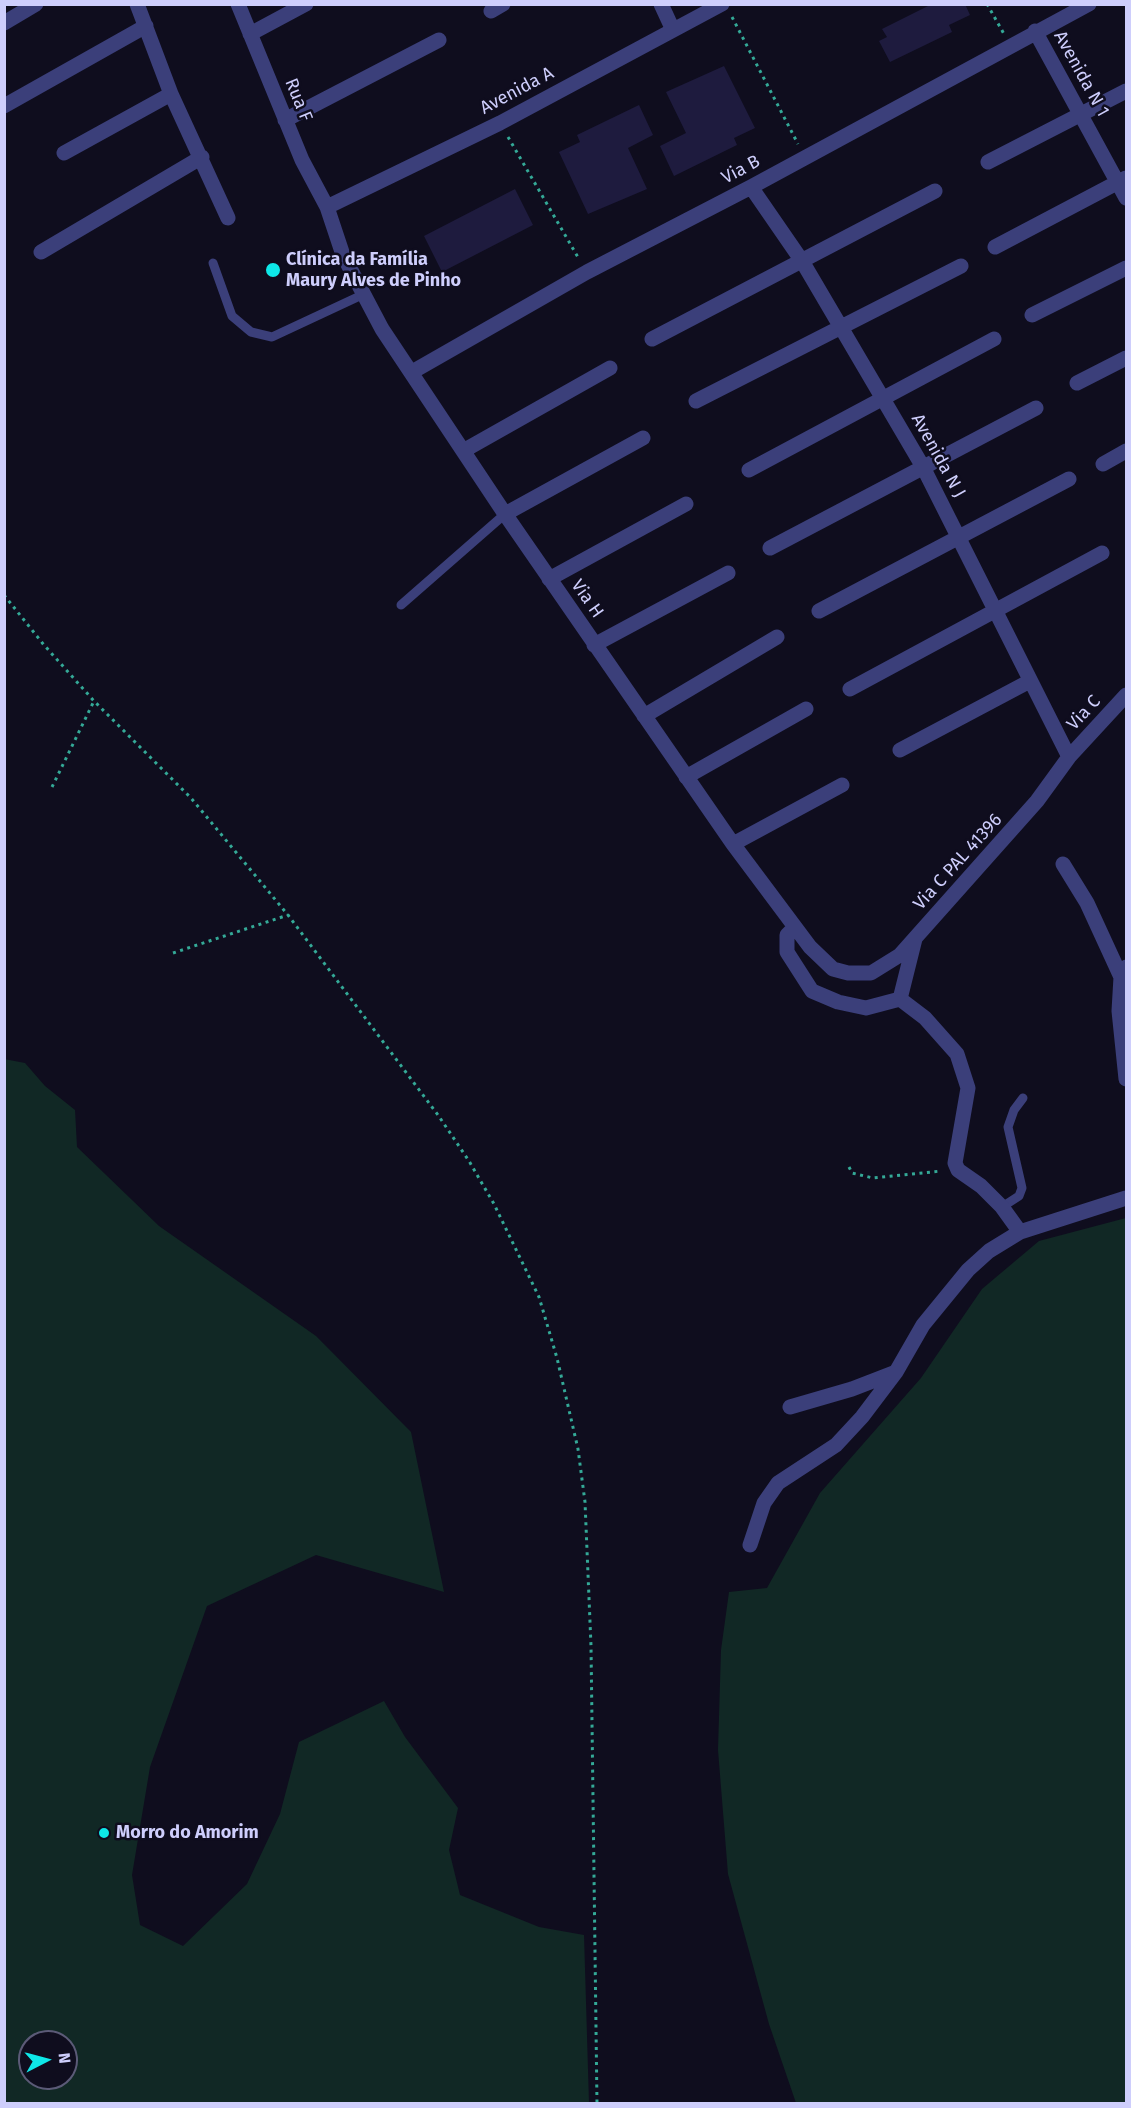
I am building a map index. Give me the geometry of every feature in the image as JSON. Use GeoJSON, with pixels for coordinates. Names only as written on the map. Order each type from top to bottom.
{"type":"FeatureCollection","features":[{"type":"Feature","properties":{"kind":"street"},"geometry":{"type":"LineString","coordinates":[[4,23],[36,4]]}},
{"type":"Feature","properties":{"kind":"street"},"geometry":{"type":"LineString","coordinates":[[137,4],[171,94],[202,157],[228,218]]}},
{"type":"Feature","properties":{"kind":"street","name":"Rua F"},"geometry":{"type":"LineString","coordinates":[[238,4],[285,120],[327,207]]}},
{"type":"Feature","properties":{"kind":"street"},"geometry":{"type":"LineString","coordinates":[[250,34],[306,4]]}},
{"type":"Feature","properties":{"kind":"street"},"geometry":{"type":"LineString","coordinates":[[661,4],[673,30]]}},
{"type":"Feature","properties":{"kind":"street","name":"Via B"},"geometry":{"type":"LineString","coordinates":[[412,372],[587,272],[751,187],[1089,4]]}},
{"type":"Feature","properties":{"kind":"street","name":"Avenida A"},"geometry":{"type":"LineString","coordinates":[[327,207],[500,123],[673,30],[726,10]]}},
{"type":"Feature","properties":{"kind":"street"},"geometry":{"type":"LineString","coordinates":[[4,106],[146,26]]}},
{"type":"Feature","properties":{"kind":"street","name":"Avenida N 1"},"geometry":{"type":"LineString","coordinates":[[1035,32],[1081,115],[1122,180],[1126,198]]}},
{"type":"Feature","properties":{"kind":"street"},"geometry":{"type":"LineString","coordinates":[[285,120],[439,40]]}},
{"type":"Feature","properties":{"kind":"street"},"geometry":{"type":"LineString","coordinates":[[988,162],[1126,91]]}},
{"type":"Feature","properties":{"kind":"street"},"geometry":{"type":"LineString","coordinates":[[64,153],[171,94]]}},
{"type":"Feature","properties":{"kind":"street"},"geometry":{"type":"LineString","coordinates":[[41,252],[202,157]]}},
{"type":"Feature","properties":{"kind":"street"},"geometry":{"type":"LineString","coordinates":[[995,247],[1122,180]]}},
{"type":"Feature","properties":{"kind":"street","name":"Avenida N J"},"geometry":{"type":"LineString","coordinates":[[751,187],[802,261],[923,467],[961,538],[994,612],[1069,757]]}},
{"type":"Feature","properties":{"kind":"street"},"geometry":{"type":"LineString","coordinates":[[652,339],[935,192]]}},
{"type":"Feature","properties":{"kind":"street","name":"Via H"},"geometry":{"type":"LineString","coordinates":[[327,207],[343,255],[362,295],[463,451],[594,645],[733,844],[820,959],[833,969],[860,974]]}},
{"type":"Feature","properties":{"kind":"street"},"geometry":{"type":"LineString","coordinates":[[696,401],[961,266]]}},
{"type":"Feature","properties":{"kind":"street"},"geometry":{"type":"LineString","coordinates":[[1032,315],[1126,268]]}},
{"type":"Feature","properties":{"kind":"street"},"geometry":{"type":"LineString","coordinates":[[749,470],[994,339]]}},
{"type":"Feature","properties":{"kind":"street"},"geometry":{"type":"LineString","coordinates":[[1077,383],[1126,358]]}},
{"type":"Feature","properties":{"kind":"street"},"geometry":{"type":"LineString","coordinates":[[463,451],[610,368]]}},
{"type":"Feature","properties":{"kind":"street"},"geometry":{"type":"LineString","coordinates":[[770,548],[1036,408]]}},
{"type":"Feature","properties":{"kind":"street"},"geometry":{"type":"LineString","coordinates":[[505,514],[643,438]]}},
{"type":"Feature","properties":{"kind":"street"},"geometry":{"type":"LineString","coordinates":[[1103,464],[1126,451]]}},
{"type":"Feature","properties":{"kind":"street"},"geometry":{"type":"LineString","coordinates":[[819,611],[1070,479]]}},
{"type":"Feature","properties":{"kind":"street"},"geometry":{"type":"LineString","coordinates":[[549,579],[686,504]]}},
{"type":"Feature","properties":{"kind":"street"},"geometry":{"type":"LineString","coordinates":[[850,689],[1102,553]]}},
{"type":"Feature","properties":{"kind":"street"},"geometry":{"type":"LineString","coordinates":[[594,645],[728,573]]}},
{"type":"Feature","properties":{"kind":"street"},"geometry":{"type":"LineString","coordinates":[[644,716],[777,637]]}},
{"type":"Feature","properties":{"kind":"street"},"geometry":{"type":"LineString","coordinates":[[900,750],[1030,681]]}},
{"type":"Feature","properties":{"kind":"street","name":"Via C"},"geometry":{"type":"LineString","coordinates":[[1069,757],[1126,695]]}},
{"type":"Feature","properties":{"kind":"street"},"geometry":{"type":"LineString","coordinates":[[686,777],[806,709]]}},
{"type":"Feature","properties":{"kind":"street","name":"Via C PAL 41396"},"geometry":{"type":"LineString","coordinates":[[860,974],[887,965],[915,939],[1037,801],[1069,757]]}},
{"type":"Feature","properties":{"kind":"street"},"geometry":{"type":"LineString","coordinates":[[733,844],[842,784]]}},
{"type":"Feature","properties":{"kind":"street"},"geometry":{"type":"LineString","coordinates":[[1063,864],[1124,971],[1119,1011],[1126,1079]]}},
{"type":"Feature","properties":{"kind":"street"},"geometry":{"type":"LineString","coordinates":[[795,927],[787,935],[787,952],[812,991],[838,1002],[866,1008],[900,999]]}},
{"type":"Feature","properties":{"kind":"street"},"geometry":{"type":"LineString","coordinates":[[900,999],[915,939]]}},
{"type":"Feature","properties":{"kind":"street"},"geometry":{"type":"LineString","coordinates":[[900,999],[925,1018],[957,1054],[965,1074],[968,1088],[967,1106],[955,1163],[958,1170],[981,1186],[1002,1207],[1020,1232]]}},
{"type":"Feature","properties":{"kind":"street"},"geometry":{"type":"LineString","coordinates":[[750,1545],[764,1503],[778,1483],[836,1445],[882,1392],[923,1325],[968,1270],[996,1245],[1020,1232],[1126,1198]]}},
{"type":"Feature","properties":{"kind":"street"},"geometry":{"type":"LineString","coordinates":[[790,1407],[836,1394],[896,1372]]}},
{"type":"Feature","properties":{"kind":"lane"},"geometry":{"type":"LineString","coordinates":[[213,263],[232,316],[251,332],[272,337],[362,295]]}},
{"type":"Feature","properties":{"kind":"lane"},"geometry":{"type":"LineString","coordinates":[[401,605],[505,514]]}},
{"type":"Feature","properties":{"kind":"lane"},"geometry":{"type":"LineString","coordinates":[[1002,1207],[1018,1196],[1022,1188],[1008,1127],[1014,1110],[1023,1098]]}},
{"type":"Feature","properties":{"kind":"path"},"geometry":{"type":"LineString","coordinates":[[987,4],[1011,46]]}},
{"type":"Feature","properties":{"kind":"path"},"geometry":{"type":"LineString","coordinates":[[726,10],[804,158]]}},
{"type":"Feature","properties":{"kind":"path"},"geometry":{"type":"LineString","coordinates":[[500,123],[587,272]]}},
{"type":"Feature","properties":{"kind":"path"},"geometry":{"type":"LineString","coordinates":[[4,595],[44,645],[94,701],[191,798],[288,915],[431,1106],[469,1161],[494,1204],[535,1287],[557,1358],[578,1449],[585,1502],[591,1646],[597,2103]]}},
{"type":"Feature","properties":{"kind":"path"},"geometry":{"type":"LineString","coordinates":[[52,787],[94,701]]}},
{"type":"Feature","properties":{"kind":"path"},"geometry":{"type":"LineString","coordinates":[[173,952],[288,915]]}},
{"type":"Feature","properties":{"kind":"path"},"geometry":{"type":"LineString","coordinates":[[849,1167],[852,1173],[873,1178],[958,1170]]}},
{"type":"Feature","properties":{"kind":"green space"},"geometry":{"type":"Polygon","coordinates":[[[4,1059],[25,1063],[45,1086],[75,1110],[77,1147],[159,1226],[316,1336],[411,1432],[444,1592],[316,1555],[207,1606],[150,1767],[132,1875],[140,1925],[183,1946],[247,1884],[280,1814],[299,1742],[384,1701],[405,1737],[458,1808],[449,1850],[460,1895],[539,1927],[584,1935],[589,2103],[5,2103],[4,1059]]]}},
{"type":"Feature","properties":{"kind":"green space"},"geometry":{"type":"Polygon","coordinates":[[[1126,1218],[1126,2103],[796,2103],[769,2024],[728,1874],[718,1750],[721,1650],[729,1592],[767,1588],[820,1493],[921,1378],[982,1289],[1039,1241],[1126,1218]]]}},
{"type":"Feature","properties":{"kind":"building"},"geometry":{"type":"Polygon","coordinates":[[[932,4],[965,4],[970,15],[949,25],[952,32],[890,62],[879,41],[887,37],[882,29],[932,4]]]}},
{"type":"Feature","properties":{"kind":"building"},"geometry":{"type":"Polygon","coordinates":[[[724,66],[755,128],[734,138],[737,145],[674,176],[660,146],[686,133],[666,92],[724,66]]]}},
{"type":"Feature","properties":{"kind":"building"},"geometry":{"type":"Polygon","coordinates":[[[639,105],[653,135],[628,148],[647,189],[588,214],[559,152],[580,142],[577,135],[639,105]]]}},
{"type":"Feature","properties":{"kind":"building"},"geometry":{"type":"Polygon","coordinates":[[[515,189],[533,225],[442,272],[424,236],[515,189]]]}},
{"type":"Feature","properties":{"kind":"place","name":"Clínica da Família Maury Alves de Pinho"},"geometry":{"type":"Point","coordinates":[273,270]}},
{"type":"Feature","properties":{"kind":"place","name":"Morro do Amorim"},"geometry":{"type":"Point","coordinates":[104,1833]}}]}
